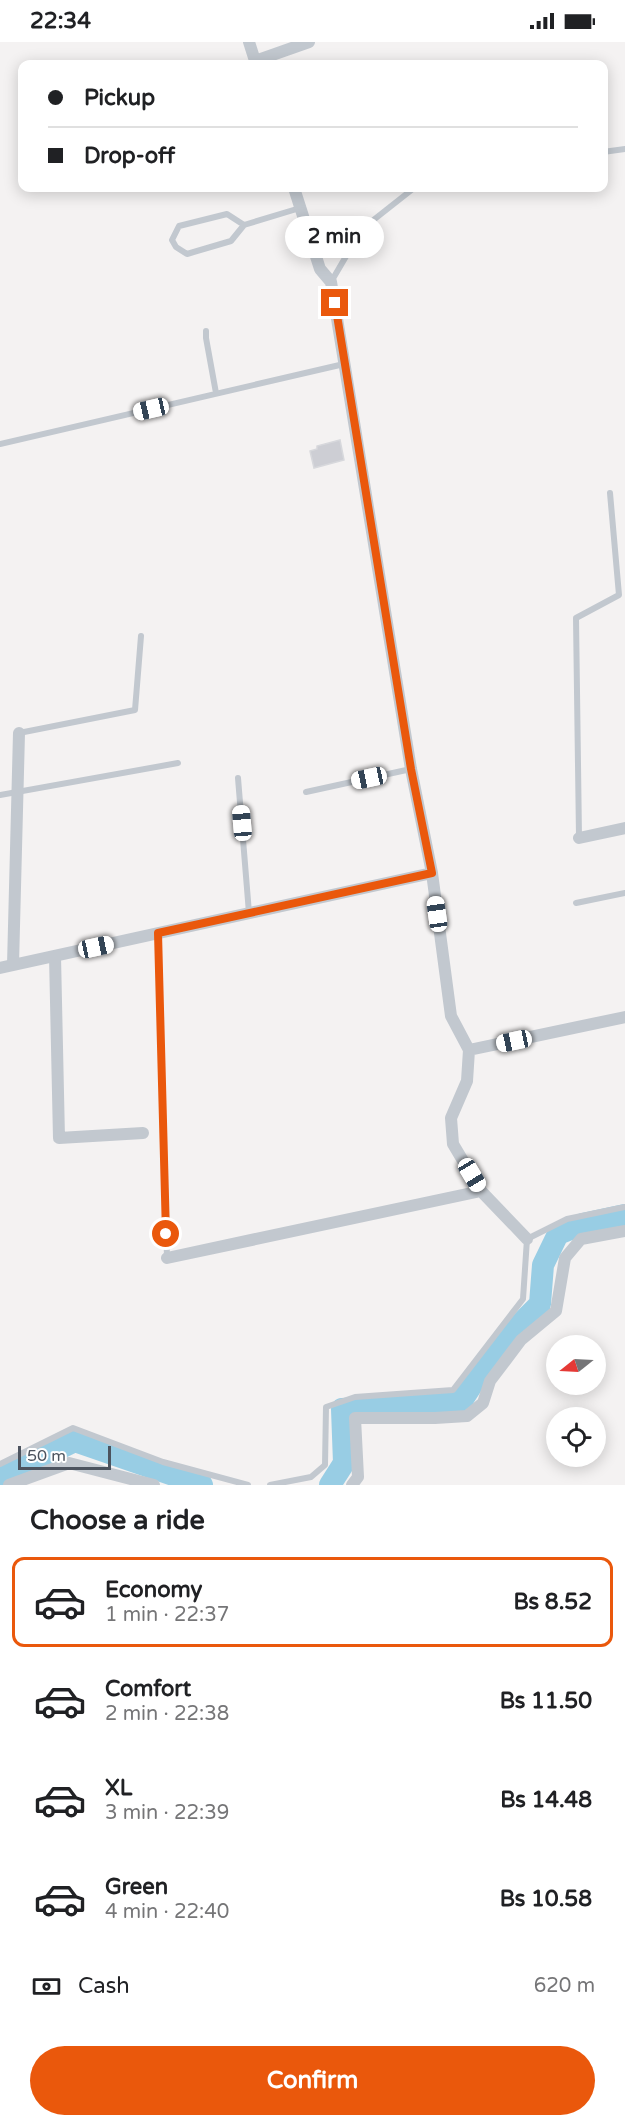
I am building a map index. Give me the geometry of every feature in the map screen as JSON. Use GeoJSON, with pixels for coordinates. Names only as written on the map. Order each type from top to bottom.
{"type":"FeatureCollection","features":[{"type":"Feature","properties":{"kind":"street"},"geometry":{"type":"LineString","coordinates":[[249,42],[254,60]]}},
{"type":"Feature","properties":{"kind":"street"},"geometry":{"type":"LineString","coordinates":[[263,60],[309,42]]}},
{"type":"Feature","properties":{"kind":"street"},"geometry":{"type":"LineString","coordinates":[[295,192],[320,268],[331,282],[411,769],[432,873],[451,1016],[469,1050],[467,1081],[451,1118],[453,1144],[481,1191],[527,1239]]}},
{"type":"Feature","properties":{"kind":"street"},"geometry":{"type":"LineString","coordinates":[[19,733],[6,967],[432,873]]}},
{"type":"Feature","properties":{"kind":"street"},"geometry":{"type":"LineString","coordinates":[[579,838],[625,828]]}},
{"type":"Feature","properties":{"kind":"street"},"geometry":{"type":"LineString","coordinates":[[55,956],[59,1138],[142,1133]]}},
{"type":"Feature","properties":{"kind":"street"},"geometry":{"type":"LineString","coordinates":[[469,1050],[625,1017]]}},
{"type":"Feature","properties":{"kind":"street"},"geometry":{"type":"LineString","coordinates":[[167,1257],[481,1191]]}},
{"type":"Feature","properties":{"kind":"street"},"geometry":{"type":"LineString","coordinates":[[352,1485],[358,1477],[355,1418],[467,1416],[483,1403],[490,1381],[521,1341],[556,1311],[565,1258],[581,1239],[625,1231]]}},
{"type":"Feature","properties":{"kind":"street"},"geometry":{"type":"LineString","coordinates":[[9,1485],[69,1464],[154,1485]]}},
{"type":"Feature","properties":{"kind":"lane"},"geometry":{"type":"LineString","coordinates":[[608,151],[625,149]]}},
{"type":"Feature","properties":{"kind":"lane"},"geometry":{"type":"LineString","coordinates":[[331,282],[362,229],[409,192]]}},
{"type":"Feature","properties":{"kind":"lane"},"geometry":{"type":"LineString","coordinates":[[244,225],[226,214],[198,219],[179,225],[172,240],[176,247],[187,254],[231,241],[244,225],[301,208]]}},
{"type":"Feature","properties":{"kind":"lane"},"geometry":{"type":"LineString","coordinates":[[206,331],[216,393]]}},
{"type":"Feature","properties":{"kind":"lane"},"geometry":{"type":"LineString","coordinates":[[0,444],[345,363]]}},
{"type":"Feature","properties":{"kind":"lane"},"geometry":{"type":"LineString","coordinates":[[579,838],[576,618],[619,595],[610,493]]}},
{"type":"Feature","properties":{"kind":"lane"},"geometry":{"type":"LineString","coordinates":[[19,733],[135,710],[141,636]]}},
{"type":"Feature","properties":{"kind":"lane"},"geometry":{"type":"LineString","coordinates":[[0,795],[178,763]]}},
{"type":"Feature","properties":{"kind":"lane"},"geometry":{"type":"LineString","coordinates":[[306,792],[411,769]]}},
{"type":"Feature","properties":{"kind":"lane"},"geometry":{"type":"LineString","coordinates":[[238,778],[249,913]]}},
{"type":"Feature","properties":{"kind":"lane"},"geometry":{"type":"LineString","coordinates":[[576,903],[625,893]]}},
{"type":"Feature","properties":{"kind":"lane"},"geometry":{"type":"LineString","coordinates":[[158,933],[167,1257]]}},
{"type":"Feature","properties":{"kind":"lane"},"geometry":{"type":"LineString","coordinates":[[270,1485],[311,1477],[325,1465],[326,1407],[355,1397],[453,1390],[523,1299],[527,1239],[567,1219],[625,1207]]}},
{"type":"Feature","properties":{"kind":"lane"},"geometry":{"type":"LineString","coordinates":[[0,1464],[73,1428],[163,1462],[248,1485]]}},
{"type":"Feature","properties":{"kind":"building"},"geometry":{"type":"Polygon","coordinates":[[[340,440],[344,460],[314,468],[310,451],[317,449],[317,446],[340,440]]]}},
{"type":"Feature","properties":{"kind":"waterway"},"geometry":{"type":"LineString","coordinates":[[330,1485],[344,1463],[342,1409],[461,1402],[496,1348],[540,1304],[543,1265],[558,1234],[583,1224],[625,1215]]}},
{"type":"Feature","properties":{"kind":"waterway"},"geometry":{"type":"LineString","coordinates":[[0,1478],[75,1441],[202,1485]]}},
{"type":"Feature","properties":{"kind":"route"},"geometry":{"type":"LineString","coordinates":[[166,1234],[158,933],[432,873],[411,769],[335,303]]}}]}
